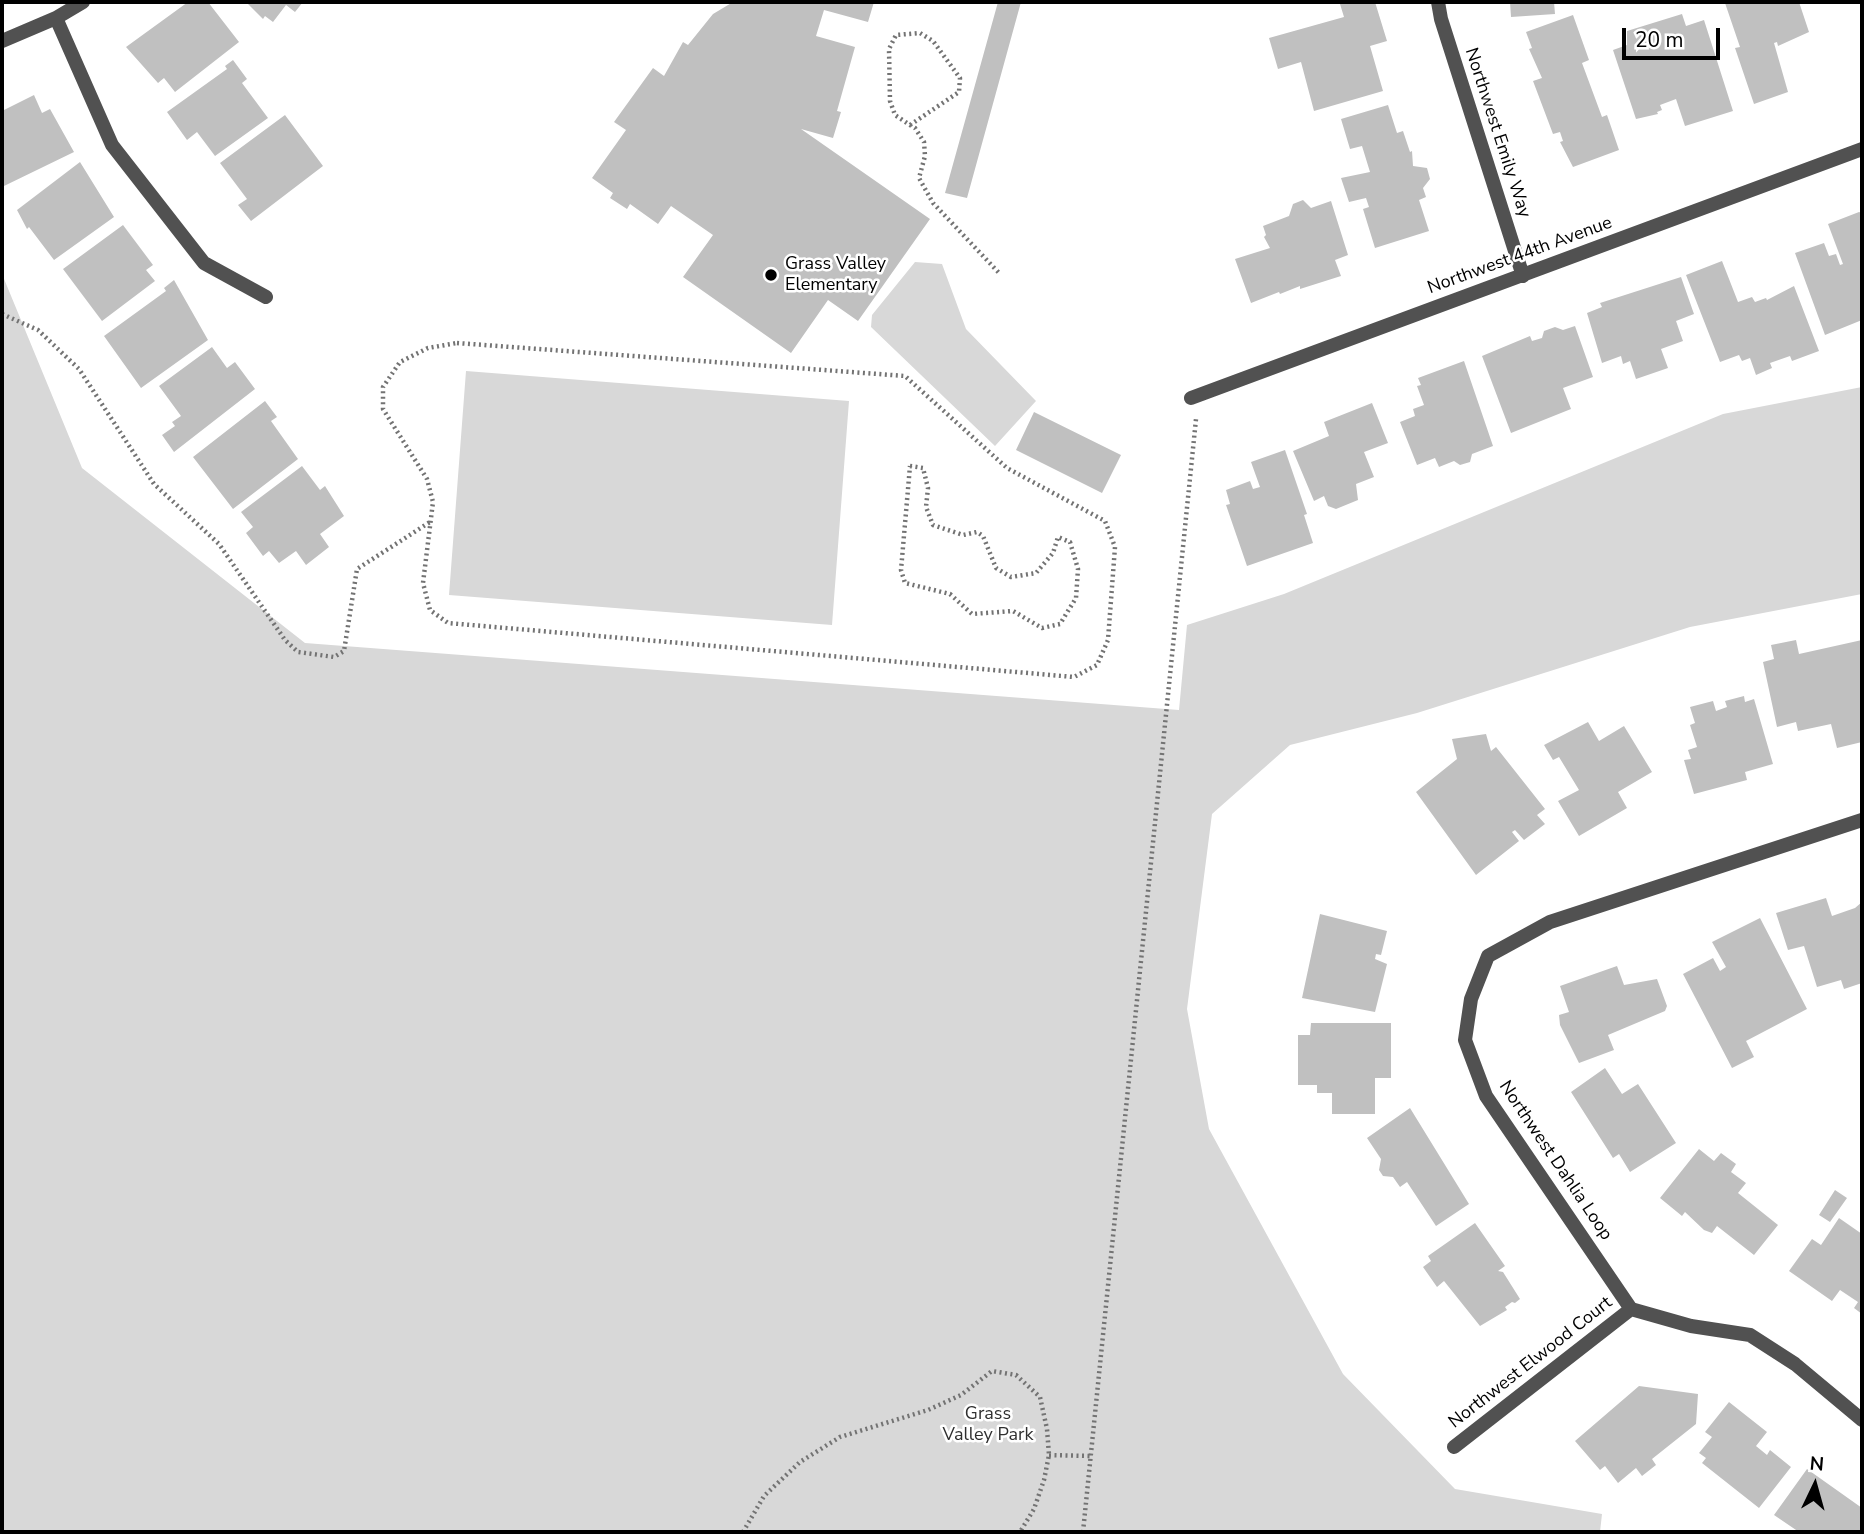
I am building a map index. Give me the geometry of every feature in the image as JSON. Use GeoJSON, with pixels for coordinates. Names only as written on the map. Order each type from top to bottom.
{"type":"FeatureCollection","features":[{"type":"Feature","properties":{"kind":"street"},"geometry":{"type":"LineString","coordinates":[[2,41],[57,18],[83,2]]}},
{"type":"Feature","properties":{"kind":"street","name":"Northwest Emily Way"},"geometry":{"type":"LineString","coordinates":[[1438,2],[1441,19],[1523,276]]}},
{"type":"Feature","properties":{"kind":"street"},"geometry":{"type":"LineString","coordinates":[[57,18],[113,145],[204,263],[265,296]]}},
{"type":"Feature","properties":{"kind":"street","name":"Northwest 44th Avenue"},"geometry":{"type":"LineString","coordinates":[[1191,398],[1862,149]]}},
{"type":"Feature","properties":{"kind":"street","name":"Northwest Dahlia Loop"},"geometry":{"type":"LineString","coordinates":[[1631,1309],[1486,1096],[1465,1040],[1471,999],[1488,956],[1550,922],[1862,820]]}},
{"type":"Feature","properties":{"kind":"street"},"geometry":{"type":"LineString","coordinates":[[1631,1309],[1691,1326],[1750,1335],[1795,1364],[1862,1420]]}},
{"type":"Feature","properties":{"kind":"street","name":"Northwest Elwood Court"},"geometry":{"type":"LineString","coordinates":[[1454,1447],[1631,1309]]}},
{"type":"Feature","properties":{"kind":"path"},"geometry":{"type":"LineString","coordinates":[[910,125],[959,92],[960,78],[933,40],[920,33],[896,34],[889,49],[890,100],[895,115],[910,125],[924,142],[925,156],[919,178],[933,203],[1000,274]]}},
{"type":"Feature","properties":{"kind":"path"},"geometry":{"type":"LineString","coordinates":[[2,314],[38,330],[79,369],[154,484],[219,544],[285,640],[298,652],[334,657],[344,651],[357,569],[431,522]]}},
{"type":"Feature","properties":{"kind":"path"},"geometry":{"type":"LineString","coordinates":[[457,343],[905,376],[1007,468],[1105,521],[1115,547],[1108,640],[1097,666],[1074,677],[448,623],[430,610],[423,583],[431,522],[433,502],[427,479],[383,409],[383,387],[400,362],[428,348],[457,343]]}},
{"type":"Feature","properties":{"kind":"path"},"geometry":{"type":"LineString","coordinates":[[1083,1532],[1196,420],[1191,398]]}},
{"type":"Feature","properties":{"kind":"path"},"geometry":{"type":"LineString","coordinates":[[910,466],[923,468],[928,488],[926,507],[933,525],[963,535],[977,533],[983,536],[996,568],[1011,577],[1036,573],[1053,553],[1058,537],[1070,542],[1078,569],[1076,598],[1060,624],[1042,628],[1013,611],[972,614],[950,594],[905,583],[901,570],[910,466]]}},
{"type":"Feature","properties":{"kind":"path"},"geometry":{"type":"LineString","coordinates":[[743,1532],[764,1496],[800,1462],[840,1437],[929,1410],[961,1395],[992,1371],[1016,1375],[1040,1397],[1049,1454],[1034,1509],[1020,1532]]}},
{"type":"Feature","properties":{"kind":"path"},"geometry":{"type":"LineString","coordinates":[[1049,1454],[1091,1456]]}},
{"type":"Feature","properties":{"kind":"green space"},"geometry":{"type":"Polygon","coordinates":[[[915,262],[942,264],[966,329],[1036,401],[995,446],[871,327],[872,315],[915,262]]]}},
{"type":"Feature","properties":{"kind":"green space","name":"Grass Valley Park"},"geometry":{"type":"Polygon","coordinates":[[[2,274],[82,468],[305,643],[1179,710],[1187,625],[1284,594],[1723,414],[1862,387],[1862,594],[1690,627],[1417,713],[1290,745],[1212,814],[1187,1009],[1209,1129],[1343,1374],[1455,1489],[1602,1514],[1600,1532],[2,1532],[2,274]]]}},
{"type":"Feature","properties":{"kind":"green space"},"geometry":{"type":"Polygon","coordinates":[[[466,371],[849,401],[832,625],[449,595],[466,371]]]}},
{"type":"Feature","properties":{"kind":"building"},"geometry":{"type":"Polygon","coordinates":[[[188,2],[208,2],[239,42],[175,92],[164,78],[158,83],[126,47],[188,2]]]}},
{"type":"Feature","properties":{"kind":"building"},"geometry":{"type":"Polygon","coordinates":[[[246,2],[303,2],[295,12],[286,5],[273,22],[265,16],[263,19],[246,2]]]}},
{"type":"Feature","properties":{"kind":"building"},"geometry":{"type":"Polygon","coordinates":[[[733,2],[874,2],[868,22],[824,10],[816,36],[855,47],[837,111],[841,112],[833,138],[801,129],[930,219],[858,321],[828,300],[791,353],[683,277],[713,235],[671,206],[658,224],[630,204],[627,209],[610,198],[613,193],[592,178],[626,130],[614,122],[653,68],[664,76],[683,42],[688,45],[713,14],[733,2]]]}},
{"type":"Feature","properties":{"kind":"building"},"geometry":{"type":"Polygon","coordinates":[[[998,2],[1021,2],[967,198],[945,193],[998,2]]]}},
{"type":"Feature","properties":{"kind":"building"},"geometry":{"type":"Polygon","coordinates":[[[1375,2],[1387,41],[1370,46],[1383,91],[1314,111],[1301,62],[1278,69],[1269,38],[1344,17],[1340,4],[1375,2]]]}},
{"type":"Feature","properties":{"kind":"building"},"geometry":{"type":"Polygon","coordinates":[[[1510,2],[1554,2],[1555,14],[1511,17],[1510,2]]]}},
{"type":"Feature","properties":{"kind":"building"},"geometry":{"type":"Polygon","coordinates":[[[1799,2],[1809,32],[1778,46],[1777,42],[1774,43],[1788,92],[1754,104],[1735,48],[1740,47],[1725,3],[1799,2]]]}},
{"type":"Feature","properties":{"kind":"building"},"geometry":{"type":"Polygon","coordinates":[[[1682,14],[1686,26],[1704,20],[1733,111],[1685,126],[1676,99],[1660,105],[1662,110],[1657,112],[1658,114],[1636,119],[1613,50],[1627,45],[1627,31],[1682,14]]]}},
{"type":"Feature","properties":{"kind":"building"},"geometry":{"type":"Polygon","coordinates":[[[1573,15],[1589,60],[1582,63],[1602,117],[1607,115],[1619,150],[1573,167],[1560,142],[1563,141],[1560,132],[1553,134],[1533,81],[1542,78],[1529,49],[1532,48],[1526,32],[1573,15]]]}},
{"type":"Feature","properties":{"kind":"building"},"geometry":{"type":"Polygon","coordinates":[[[233,60],[247,79],[242,83],[268,118],[215,156],[197,132],[187,140],[167,112],[227,69],[225,66],[233,60]]]}},
{"type":"Feature","properties":{"kind":"building"},"geometry":{"type":"Polygon","coordinates":[[[34,95],[42,113],[50,109],[74,152],[4,186],[2,111],[34,95]]]}},
{"type":"Feature","properties":{"kind":"building"},"geometry":{"type":"Polygon","coordinates":[[[1388,105],[1397,133],[1403,131],[1410,152],[1412,151],[1413,166],[1427,168],[1430,179],[1423,188],[1426,197],[1419,200],[1429,231],[1375,248],[1363,209],[1369,207],[1366,198],[1349,202],[1341,178],[1370,172],[1362,146],[1350,149],[1341,119],[1388,105]]]}},
{"type":"Feature","properties":{"kind":"building"},"geometry":{"type":"Polygon","coordinates":[[[285,115],[323,166],[251,221],[238,205],[247,199],[220,163],[285,115]]]}},
{"type":"Feature","properties":{"kind":"building"},"geometry":{"type":"Polygon","coordinates":[[[80,162],[114,217],[54,260],[29,227],[27,229],[17,210],[80,162]]]}},
{"type":"Feature","properties":{"kind":"building"},"geometry":{"type":"Polygon","coordinates":[[[1303,200],[1311,208],[1331,201],[1348,255],[1335,260],[1341,276],[1300,289],[1300,286],[1280,294],[1279,292],[1251,303],[1235,259],[1270,248],[1264,237],[1266,235],[1263,226],[1289,216],[1293,204],[1303,200]]]}},
{"type":"Feature","properties":{"kind":"building"},"geometry":{"type":"Polygon","coordinates":[[[1862,213],[1862,320],[1825,335],[1795,253],[1824,243],[1829,256],[1836,254],[1840,265],[1843,264],[1828,224],[1862,213]]]}},
{"type":"Feature","properties":{"kind":"building"},"geometry":{"type":"Polygon","coordinates":[[[123,225],[153,265],[146,270],[155,281],[102,321],[63,269],[123,225]]]}},
{"type":"Feature","properties":{"kind":"building"},"geometry":{"type":"Polygon","coordinates":[[[1722,261],[1738,302],[1752,297],[1755,302],[1766,298],[1767,300],[1794,286],[1819,351],[1792,361],[1790,356],[1770,363],[1772,368],[1756,375],[1750,358],[1742,361],[1739,355],[1720,362],[1686,275],[1722,261]]]}},
{"type":"Feature","properties":{"kind":"building"},"geometry":{"type":"Polygon","coordinates":[[[1681,277],[1694,314],[1676,321],[1683,341],[1661,349],[1668,368],[1636,379],[1630,361],[1623,364],[1621,356],[1602,363],[1587,313],[1602,307],[1600,303],[1681,277]]]}},
{"type":"Feature","properties":{"kind":"building"},"geometry":{"type":"Polygon","coordinates":[[[174,280],[208,340],[141,388],[104,336],[166,291],[164,288],[174,280]]]}},
{"type":"Feature","properties":{"kind":"building"},"geometry":{"type":"Polygon","coordinates":[[[1575,326],[1593,377],[1563,388],[1571,409],[1511,433],[1482,356],[1530,336],[1532,341],[1542,338],[1544,331],[1555,327],[1563,330],[1575,326]]]}},
{"type":"Feature","properties":{"kind":"building"},"geometry":{"type":"Polygon","coordinates":[[[212,347],[227,368],[235,362],[255,389],[174,452],[162,435],[175,426],[172,422],[181,416],[159,386],[212,347]]]}},
{"type":"Feature","properties":{"kind":"building"},"geometry":{"type":"Polygon","coordinates":[[[1464,361],[1493,446],[1472,454],[1470,462],[1460,465],[1454,461],[1439,467],[1435,458],[1417,465],[1400,422],[1415,416],[1413,409],[1424,405],[1417,386],[1421,385],[1418,378],[1464,361]]]}},
{"type":"Feature","properties":{"kind":"building"},"geometry":{"type":"Polygon","coordinates":[[[265,401],[277,417],[271,421],[298,459],[233,509],[193,457],[265,401]]]}},
{"type":"Feature","properties":{"kind":"building"},"geometry":{"type":"Polygon","coordinates":[[[1372,403],[1388,443],[1364,452],[1374,477],[1356,484],[1358,500],[1336,509],[1328,506],[1324,496],[1314,501],[1293,451],[1329,436],[1324,422],[1372,403]]]}},
{"type":"Feature","properties":{"kind":"building"},"geometry":{"type":"Polygon","coordinates":[[[1034,412],[1121,455],[1102,493],[1016,450],[1034,412]]]}},
{"type":"Feature","properties":{"kind":"building"},"geometry":{"type":"Polygon","coordinates":[[[1285,450],[1307,514],[1304,515],[1313,543],[1247,566],[1226,505],[1230,504],[1226,490],[1250,481],[1253,489],[1260,487],[1251,462],[1285,450]]]}},
{"type":"Feature","properties":{"kind":"building"},"geometry":{"type":"Polygon","coordinates":[[[302,466],[320,490],[325,486],[344,516],[320,534],[329,547],[306,565],[296,551],[279,563],[269,551],[263,556],[246,533],[253,527],[241,512],[302,466]]]}},
{"type":"Feature","properties":{"kind":"building"},"geometry":{"type":"Polygon","coordinates":[[[1796,640],[1799,654],[1862,640],[1862,742],[1837,748],[1831,724],[1798,731],[1796,722],[1777,727],[1763,662],[1774,659],[1771,645],[1796,640]]]}},
{"type":"Feature","properties":{"kind":"building"},"geometry":{"type":"Polygon","coordinates":[[[1744,696],[1745,702],[1754,699],[1773,764],[1745,772],[1747,780],[1694,794],[1684,760],[1691,759],[1688,750],[1697,747],[1690,725],[1695,723],[1690,707],[1713,701],[1716,711],[1727,707],[1725,701],[1744,696]]]}},
{"type":"Feature","properties":{"kind":"building"},"geometry":{"type":"Polygon","coordinates":[[[1588,722],[1599,741],[1624,726],[1652,772],[1618,792],[1627,808],[1579,836],[1558,801],[1579,790],[1559,757],[1553,760],[1544,745],[1588,722]]]}},
{"type":"Feature","properties":{"kind":"building"},"geometry":{"type":"Polygon","coordinates":[[[1486,734],[1491,751],[1496,747],[1545,809],[1537,815],[1545,824],[1524,840],[1515,830],[1512,832],[1519,841],[1476,875],[1416,792],[1457,759],[1452,739],[1486,734]]]}},
{"type":"Feature","properties":{"kind":"building"},"geometry":{"type":"Polygon","coordinates":[[[1826,898],[1832,916],[1855,908],[1862,902],[1862,983],[1844,989],[1841,980],[1817,987],[1804,946],[1788,950],[1776,913],[1826,898]]]}},
{"type":"Feature","properties":{"kind":"building"},"geometry":{"type":"Polygon","coordinates":[[[1320,914],[1387,931],[1381,955],[1376,954],[1375,959],[1387,964],[1375,1012],[1302,998],[1320,914]]]}},
{"type":"Feature","properties":{"kind":"building"},"geometry":{"type":"Polygon","coordinates":[[[1760,918],[1807,1009],[1746,1041],[1754,1057],[1732,1068],[1683,974],[1713,958],[1720,971],[1726,967],[1712,942],[1760,918]]]}},
{"type":"Feature","properties":{"kind":"building"},"geometry":{"type":"Polygon","coordinates":[[[1617,966],[1624,985],[1657,979],[1667,1006],[1665,1011],[1608,1035],[1614,1050],[1579,1063],[1560,1025],[1559,1015],[1569,1012],[1560,986],[1617,966]]]}},
{"type":"Feature","properties":{"kind":"building"},"geometry":{"type":"Polygon","coordinates":[[[1311,1023],[1391,1023],[1391,1078],[1375,1078],[1375,1114],[1332,1114],[1332,1093],[1317,1093],[1317,1085],[1298,1085],[1298,1035],[1310,1035],[1311,1023]]]}},
{"type":"Feature","properties":{"kind":"building"},"geometry":{"type":"Polygon","coordinates":[[[1605,1068],[1622,1094],[1638,1084],[1676,1143],[1630,1172],[1619,1154],[1613,1158],[1571,1092],[1605,1068]]]}},
{"type":"Feature","properties":{"kind":"building"},"geometry":{"type":"Polygon","coordinates":[[[1410,1108],[1469,1204],[1436,1226],[1407,1182],[1400,1187],[1393,1177],[1383,1176],[1379,1170],[1381,1159],[1367,1138],[1410,1108]]]}},
{"type":"Feature","properties":{"kind":"building"},"geometry":{"type":"Polygon","coordinates":[[[1699,1149],[1714,1161],[1721,1153],[1736,1164],[1731,1172],[1746,1183],[1738,1193],[1778,1225],[1754,1255],[1717,1226],[1712,1233],[1704,1230],[1685,1212],[1682,1216],[1660,1198],[1699,1149]]]}},
{"type":"Feature","properties":{"kind":"building"},"geometry":{"type":"Polygon","coordinates":[[[1835,1190],[1847,1198],[1830,1222],[1819,1215],[1835,1190]]]}},
{"type":"Feature","properties":{"kind":"building"},"geometry":{"type":"Polygon","coordinates":[[[1839,1218],[1862,1234],[1862,1314],[1854,1308],[1858,1302],[1840,1290],[1832,1301],[1789,1271],[1812,1239],[1821,1245],[1839,1218]]]}},
{"type":"Feature","properties":{"kind":"building"},"geometry":{"type":"Polygon","coordinates":[[[1475,1223],[1505,1266],[1498,1271],[1503,1272],[1520,1299],[1480,1326],[1444,1281],[1437,1287],[1423,1267],[1431,1261],[1428,1256],[1475,1223]]]}},
{"type":"Feature","properties":{"kind":"building"},"geometry":{"type":"Polygon","coordinates":[[[1639,1386],[1698,1394],[1696,1424],[1652,1459],[1656,1465],[1642,1476],[1636,1468],[1618,1483],[1605,1466],[1600,1470],[1575,1441],[1639,1386]]]}},
{"type":"Feature","properties":{"kind":"building"},"geometry":{"type":"Polygon","coordinates":[[[1729,1402],[1767,1432],[1756,1446],[1767,1455],[1770,1450],[1791,1467],[1759,1508],[1702,1463],[1706,1458],[1699,1453],[1712,1437],[1705,1432],[1729,1402]]]}},
{"type":"Feature","properties":{"kind":"building"},"geometry":{"type":"Polygon","coordinates":[[[1807,1469],[1862,1508],[1862,1532],[1799,1532],[1774,1515],[1807,1469]]]}},
{"type":"Feature","properties":{"kind":"place","name":"Grass Valley Elementary"},"geometry":{"type":"Point","coordinates":[771,275]}}]}
